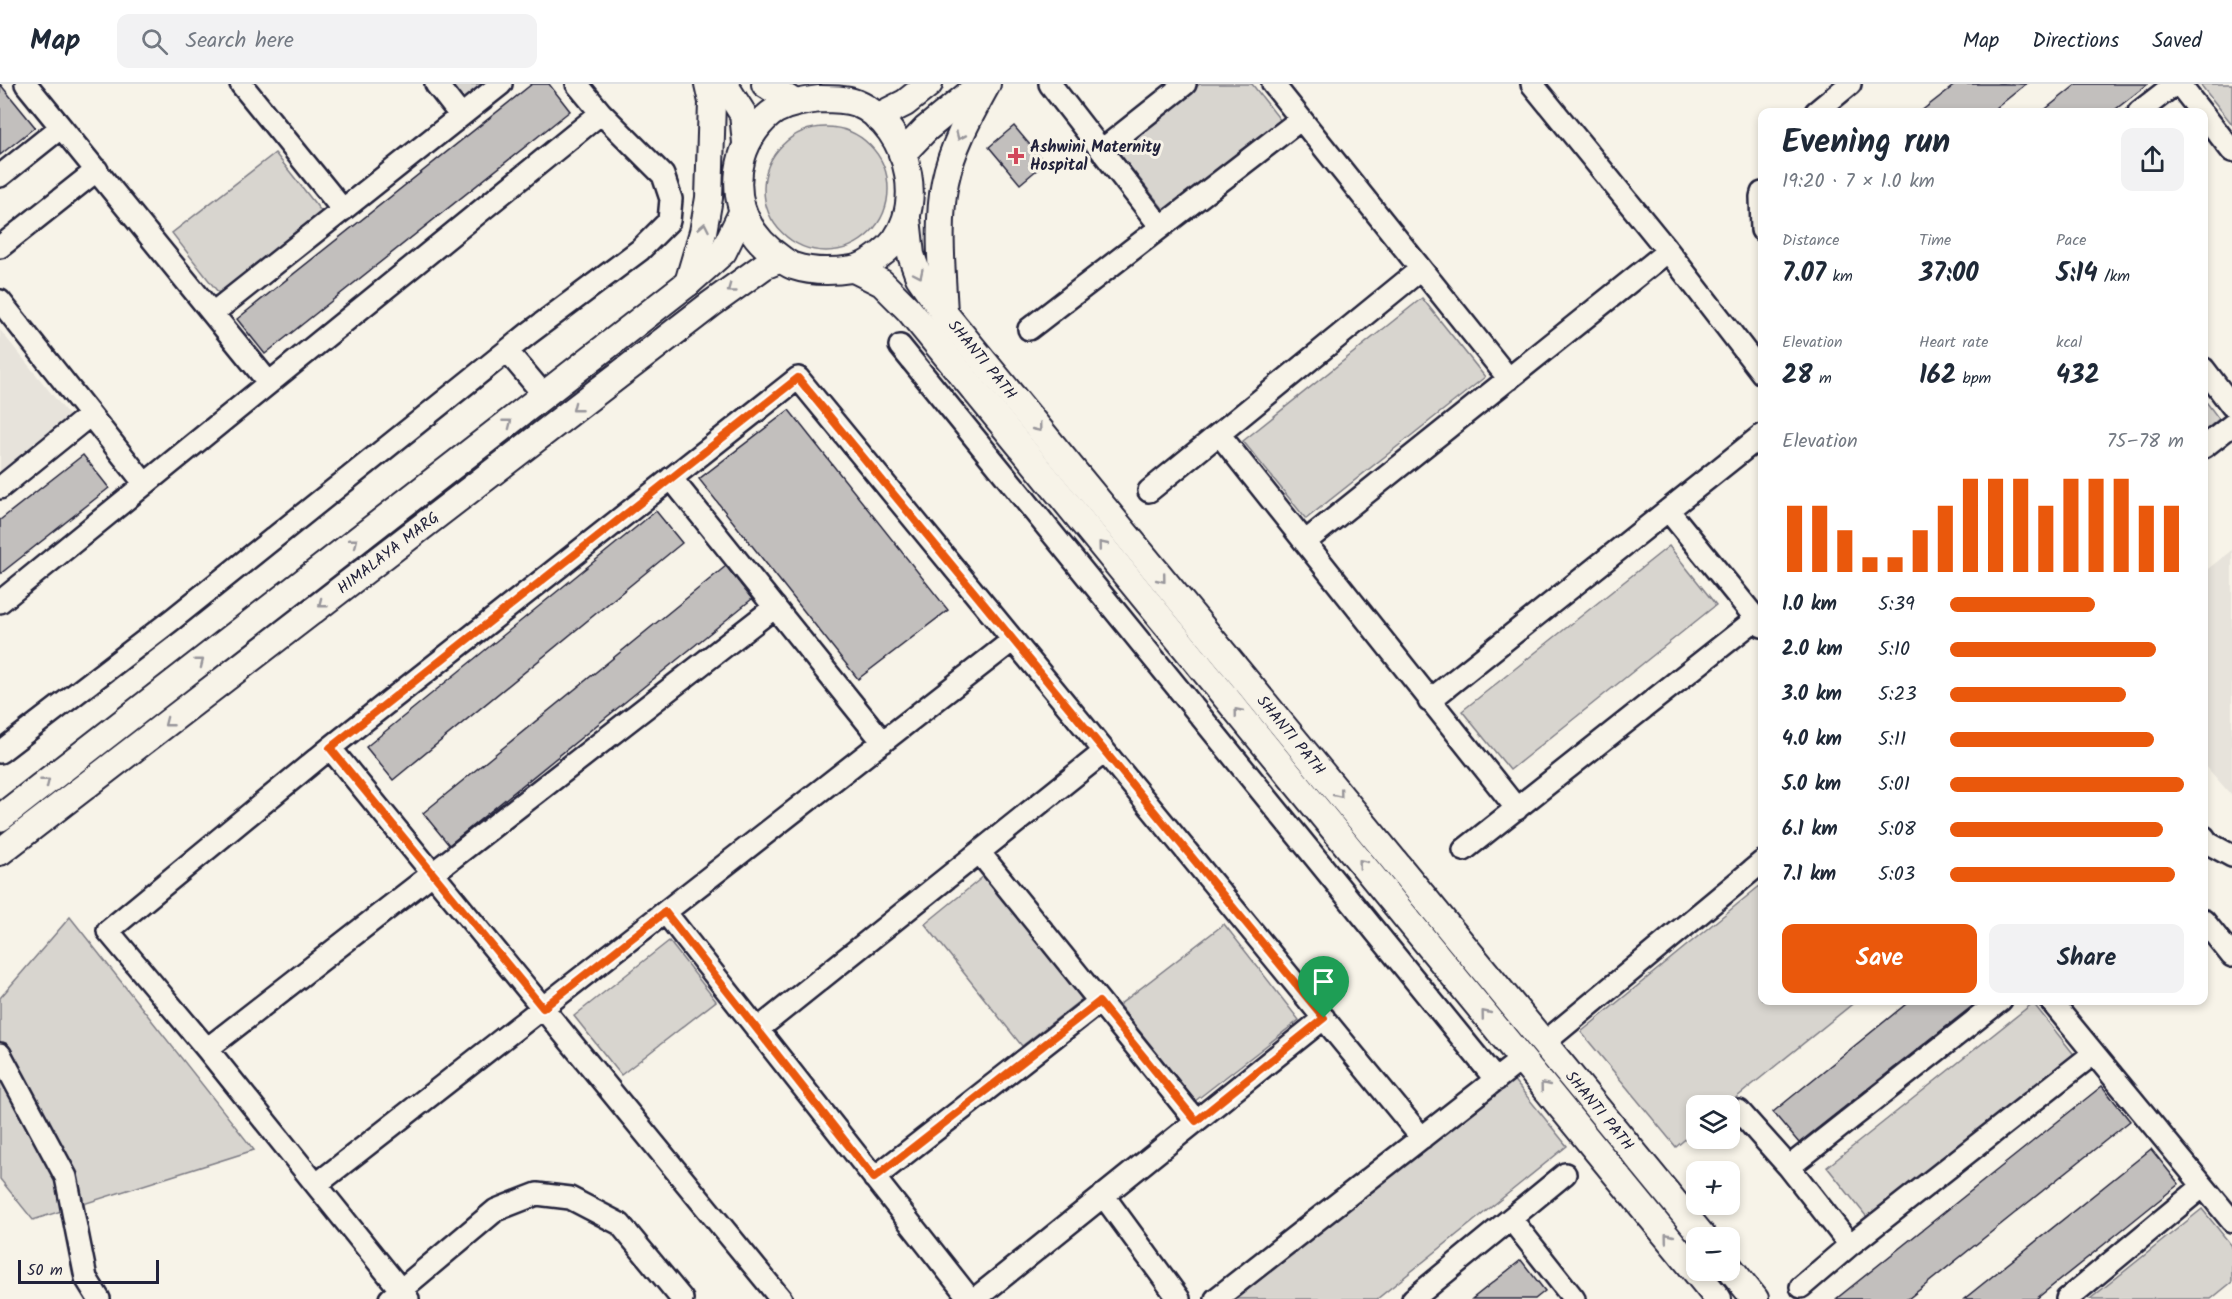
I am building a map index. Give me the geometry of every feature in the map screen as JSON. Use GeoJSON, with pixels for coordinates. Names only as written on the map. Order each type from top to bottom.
{"type":"FeatureCollection","features":[{"type":"Feature","properties":{"kind":"main road"},"geometry":{"type":"LineString","coordinates":[[688,283],[703,232],[709,198],[712,102],[708,84]]}},
{"type":"Feature","properties":{"kind":"main road"},"geometry":{"type":"LineString","coordinates":[[724,84],[743,114],[746,143],[738,173],[742,213],[753,234],[780,259],[794,266],[818,271],[854,269],[870,262],[887,250],[898,238],[907,218],[910,192],[899,143],[877,117],[858,104],[847,100],[820,99],[795,103],[775,111],[764,120],[746,143]]}},
{"type":"Feature","properties":{"kind":"main road"},"geometry":{"type":"LineString","coordinates":[[765,84],[795,103]]}},
{"type":"Feature","properties":{"kind":"main road"},"geometry":{"type":"LineString","coordinates":[[877,117],[905,103],[929,84]]}},
{"type":"Feature","properties":{"kind":"main road"},"geometry":{"type":"LineString","coordinates":[[902,154],[926,129],[981,84]]}},
{"type":"Feature","properties":{"kind":"main road"},"geometry":{"type":"LineString","coordinates":[[944,313],[940,250],[945,183],[955,147],[987,84]]}},
{"type":"Feature","properties":{"kind":"main road","name":"HIMALAYA MARG"},"geometry":{"type":"LineString","coordinates":[[0,818],[688,283],[723,252],[742,213]]}},
{"type":"Feature","properties":{"kind":"main road","name":"SHANTI PATH"},"geometry":{"type":"LineString","coordinates":[[907,218],[911,255],[920,277],[944,313],[1695,1227]]}},
{"type":"Feature","properties":{"kind":"main road","name":"HIMALAYA MARG"},"geometry":{"type":"LineString","coordinates":[[0,852],[711,304],[764,266],[780,259]]}},
{"type":"Feature","properties":{"kind":"main road","name":"SHANTI PATH"},"geometry":{"type":"LineString","coordinates":[[854,269],[882,283],[909,310],[1718,1299]]}},
{"type":"Feature","properties":{"kind":"main road"},"geometry":{"type":"LineString","coordinates":[[1740,1280],[1755,1299]]}},
{"type":"Feature","properties":{"kind":"street"},"geometry":{"type":"LineString","coordinates":[[26,84],[269,383]]}},
{"type":"Feature","properties":{"kind":"street"},"geometry":{"type":"LineString","coordinates":[[241,84],[343,210]]}},
{"type":"Feature","properties":{"kind":"street"},"geometry":{"type":"LineString","coordinates":[[435,84],[461,116]]}},
{"type":"Feature","properties":{"kind":"street"},"geometry":{"type":"LineString","coordinates":[[213,313],[501,84]]}},
{"type":"Feature","properties":{"kind":"street"},"geometry":{"type":"LineString","coordinates":[[0,752],[173,619],[507,351],[640,250],[669,221],[671,199],[663,174],[601,113],[577,84]]}},
{"type":"Feature","properties":{"kind":"street"},"geometry":{"type":"LineString","coordinates":[[1050,84],[1161,227]]}},
{"type":"Feature","properties":{"kind":"street"},"geometry":{"type":"LineString","coordinates":[[1102,150],[1185,84]]}},
{"type":"Feature","properties":{"kind":"street"},"geometry":{"type":"LineString","coordinates":[[1273,84],[1509,379]]}},
{"type":"Feature","properties":{"kind":"street"},"geometry":{"type":"LineString","coordinates":[[1821,108],[1850,84]]}},
{"type":"Feature","properties":{"kind":"street"},"geometry":{"type":"LineString","coordinates":[[2144,108],[2177,84],[2197,108]]}},
{"type":"Feature","properties":{"kind":"street"},"geometry":{"type":"LineString","coordinates":[[1536,85],[1758,368]]}},
{"type":"Feature","properties":{"kind":"street"},"geometry":{"type":"LineString","coordinates":[[0,602],[601,113]]}},
{"type":"Feature","properties":{"kind":"street"},"geometry":{"type":"LineString","coordinates":[[1029,329],[1301,119]]}},
{"type":"Feature","properties":{"kind":"street"},"geometry":{"type":"LineString","coordinates":[[2208,121],[2232,151]]}},
{"type":"Feature","properties":{"kind":"street"},"geometry":{"type":"LineString","coordinates":[[0,176],[60,128]]}},
{"type":"Feature","properties":{"kind":"street"},"geometry":{"type":"LineString","coordinates":[[0,247],[97,170]]}},
{"type":"Feature","properties":{"kind":"street"},"geometry":{"type":"LineString","coordinates":[[1305,542],[1668,251]]}},
{"type":"Feature","properties":{"kind":"street"},"geometry":{"type":"LineString","coordinates":[[1149,491],[1421,269]]}},
{"type":"Feature","properties":{"kind":"street"},"geometry":{"type":"LineString","coordinates":[[0,301],[145,484]]}},
{"type":"Feature","properties":{"kind":"street"},"geometry":{"type":"LineString","coordinates":[[900,346],[1496,1080]]}},
{"type":"Feature","properties":{"kind":"street"},"geometry":{"type":"LineString","coordinates":[[507,351],[544,395]]}},
{"type":"Feature","properties":{"kind":"street"},"geometry":{"type":"LineString","coordinates":[[2208,374],[2232,406]]}},
{"type":"Feature","properties":{"kind":"street"},"geometry":{"type":"LineString","coordinates":[[682,1299],[620,1224],[570,1198],[537,1194],[496,1210],[399,1296],[317,1184],[108,931],[330,748],[798,378],[1422,1138]]}},
{"type":"Feature","properties":{"kind":"street"},"geometry":{"type":"LineString","coordinates":[[0,488],[90,415]]}},
{"type":"Feature","properties":{"kind":"street"},"geometry":{"type":"LineString","coordinates":[[2208,444],[2232,425]]}},
{"type":"Feature","properties":{"kind":"street"},"geometry":{"type":"LineString","coordinates":[[1219,434],[1517,809]]}},
{"type":"Feature","properties":{"kind":"street"},"geometry":{"type":"LineString","coordinates":[[1429,701],[1758,438]]}},
{"type":"Feature","properties":{"kind":"street"},"geometry":{"type":"LineString","coordinates":[[671,478],[883,742]]}},
{"type":"Feature","properties":{"kind":"street"},"geometry":{"type":"LineString","coordinates":[[1668,510],[1758,621]]}},
{"type":"Feature","properties":{"kind":"street"},"geometry":{"type":"LineString","coordinates":[[207,1049],[775,607]]}},
{"type":"Feature","properties":{"kind":"street"},"geometry":{"type":"LineString","coordinates":[[1464,850],[1758,623]]}},
{"type":"Feature","properties":{"kind":"street"},"geometry":{"type":"LineString","coordinates":[[317,1184],[1013,640]]}},
{"type":"Feature","properties":{"kind":"street"},"geometry":{"type":"LineString","coordinates":[[330,748],[781,1299]]}},
{"type":"Feature","properties":{"kind":"street"},"geometry":{"type":"LineString","coordinates":[[757,1030],[1104,752]]}},
{"type":"Feature","properties":{"kind":"street"},"geometry":{"type":"LineString","coordinates":[[2208,843],[2232,856]]}},
{"type":"Feature","properties":{"kind":"street"},"geometry":{"type":"LineString","coordinates":[[979,852],[1196,1121]]}},
{"type":"Feature","properties":{"kind":"street"},"geometry":{"type":"LineString","coordinates":[[1544,1043],[1758,865]]}},
{"type":"Feature","properties":{"kind":"street"},"geometry":{"type":"LineString","coordinates":[[665,912],[970,1299]]}},
{"type":"Feature","properties":{"kind":"street"},"geometry":{"type":"LineString","coordinates":[[2208,926],[2232,956]]}},
{"type":"Feature","properties":{"kind":"street"},"geometry":{"type":"LineString","coordinates":[[874,1178],[1099,1002]]}},
{"type":"Feature","properties":{"kind":"street"},"geometry":{"type":"LineString","coordinates":[[1789,1167],[1995,1005]]}},
{"type":"Feature","properties":{"kind":"street"},"geometry":{"type":"LineString","coordinates":[[2054,1005],[2232,1221]]}},
{"type":"Feature","properties":{"kind":"street"},"geometry":{"type":"LineString","coordinates":[[975,1299],[1324,1018]]}},
{"type":"Feature","properties":{"kind":"street"},"geometry":{"type":"LineString","coordinates":[[0,1054],[66,1177],[86,1278],[99,1299]]}},
{"type":"Feature","properties":{"kind":"street"},"geometry":{"type":"LineString","coordinates":[[1801,1287],[1850,1245],[2093,1054]]}},
{"type":"Feature","properties":{"kind":"street"},"geometry":{"type":"LineString","coordinates":[[1216,1299],[1522,1059]]}},
{"type":"Feature","properties":{"kind":"street"},"geometry":{"type":"LineString","coordinates":[[1740,1112],[1789,1167],[1850,1245]]}},
{"type":"Feature","properties":{"kind":"street"},"geometry":{"type":"LineString","coordinates":[[1413,1299],[1565,1174]]}},
{"type":"Feature","properties":{"kind":"street"},"geometry":{"type":"LineString","coordinates":[[2067,1299],[2203,1186]]}},
{"type":"Feature","properties":{"kind":"street"},"geometry":{"type":"LineString","coordinates":[[1103,1195],[1179,1299]]}},
{"type":"Feature","properties":{"kind":"street"},"geometry":{"type":"LineString","coordinates":[[1511,1219],[1574,1299]]}},
{"type":"Feature","properties":{"kind":"shaded area"},"geometry":{"type":"Polygon","coordinates":[[[450,84],[489,84],[465,103],[450,84]]]}},
{"type":"Feature","properties":{"kind":"shaded area"},"geometry":{"type":"Polygon","coordinates":[[[1200,84],[1252,84],[1281,121],[1165,211],[1116,149],[1200,84]]]}},
{"type":"Feature","properties":{"kind":"shaded area"},"geometry":{"type":"Polygon","coordinates":[[[2200,84],[2232,84],[2232,124],[2200,84]]]}},
{"type":"Feature","properties":{"kind":"shaded area"},"geometry":{"type":"Polygon","coordinates":[[[826,127],[850,132],[870,145],[883,165],[888,189],[883,213],[870,233],[850,246],[826,251],[802,246],[782,233],[769,213],[764,189],[769,165],[782,145],[802,132],[826,127]]]}},
{"type":"Feature","properties":{"kind":"shaded area"},"geometry":{"type":"Polygon","coordinates":[[[275,153],[324,215],[221,296],[172,233],[275,153]]]}},
{"type":"Feature","properties":{"kind":"shaded area"},"geometry":{"type":"Polygon","coordinates":[[[1422,298],[1485,377],[1306,519],[1243,441],[1422,298]]]}},
{"type":"Feature","properties":{"kind":"shaded area"},"geometry":{"type":"Polygon","coordinates":[[[0,330],[72,419],[0,477],[0,330]]]}},
{"type":"Feature","properties":{"kind":"shaded area"},"geometry":{"type":"Polygon","coordinates":[[[2208,404],[2219,419],[2208,428],[2208,404]]]}},
{"type":"Feature","properties":{"kind":"shaded area"},"geometry":{"type":"Polygon","coordinates":[[[1669,546],[1716,605],[1510,770],[1462,711],[1669,546]]]}},
{"type":"Feature","properties":{"kind":"shaded area"},"geometry":{"type":"Polygon","coordinates":[[[2232,550],[2232,796],[2208,769],[2208,569],[2232,550]]]}},
{"type":"Feature","properties":{"kind":"shaded area"},"geometry":{"type":"Polygon","coordinates":[[[984,876],[1082,999],[1022,1046],[925,924],[984,876]]]}},
{"type":"Feature","properties":{"kind":"shaded area"},"geometry":{"type":"Polygon","coordinates":[[[1758,887],[1758,1005],[1851,1005],[1739,1095],[1686,1095],[1686,1138],[1676,1147],[1581,1032],[1758,887]]]}},
{"type":"Feature","properties":{"kind":"shaded area"},"geometry":{"type":"Polygon","coordinates":[[[70,917],[254,1150],[33,1220],[0,1179],[0,998],[70,917]]]}},
{"type":"Feature","properties":{"kind":"shaded area"},"geometry":{"type":"Polygon","coordinates":[[[1224,924],[1299,1020],[1195,1101],[1119,1005],[1224,924]]]}},
{"type":"Feature","properties":{"kind":"shaded area"},"geometry":{"type":"Polygon","coordinates":[[[669,941],[716,1001],[621,1075],[574,1016],[669,941]]]}},
{"type":"Feature","properties":{"kind":"shaded area"},"geometry":{"type":"Polygon","coordinates":[[[2030,1005],[2035,1005],[2080,1062],[1874,1226],[1827,1167],[2030,1005]]]}},
{"type":"Feature","properties":{"kind":"shaded area"},"geometry":{"type":"Polygon","coordinates":[[[1512,1078],[1567,1146],[1377,1299],[1236,1299],[1512,1078]]]}},
{"type":"Feature","properties":{"kind":"shaded area"},"geometry":{"type":"Polygon","coordinates":[[[2202,1209],[2232,1246],[2232,1282],[2211,1299],[2090,1299],[2202,1209]]]}},
{"type":"Feature","properties":{"kind":"building"},"geometry":{"type":"Polygon","coordinates":[[[0,84],[35,127],[0,155],[0,84]]]}},
{"type":"Feature","properties":{"kind":"building"},"geometry":{"type":"Polygon","coordinates":[[[532,84],[549,84],[570,111],[265,354],[237,319],[532,84]]]}},
{"type":"Feature","properties":{"kind":"building"},"geometry":{"type":"Polygon","coordinates":[[[1956,84],[2026,84],[1996,108],[1925,108],[1956,84]]]}},
{"type":"Feature","properties":{"kind":"building"},"geometry":{"type":"Polygon","coordinates":[[[2077,84],[2148,84],[2117,108],[2047,108],[2077,84]]]}},
{"type":"Feature","properties":{"kind":"building"},"geometry":{"type":"Polygon","coordinates":[[[1014,126],[1045,163],[1020,184],[989,147],[1014,126]]]}},
{"type":"Feature","properties":{"kind":"building"},"geometry":{"type":"Polygon","coordinates":[[[789,410],[948,610],[858,679],[699,479],[789,410]]]}},
{"type":"Feature","properties":{"kind":"building"},"geometry":{"type":"Polygon","coordinates":[[[83,455],[109,488],[0,574],[0,520],[83,455]]]}},
{"type":"Feature","properties":{"kind":"building"},"geometry":{"type":"Polygon","coordinates":[[[656,511],[682,543],[393,780],[366,747],[656,511]]]}},
{"type":"Feature","properties":{"kind":"building"},"geometry":{"type":"Polygon","coordinates":[[[726,566],[752,599],[449,845],[423,813],[726,566]]]}},
{"type":"Feature","properties":{"kind":"building"},"geometry":{"type":"Polygon","coordinates":[[[1905,1005],[1974,1005],[1799,1143],[1773,1112],[1905,1005]]]}},
{"type":"Feature","properties":{"kind":"building"},"geometry":{"type":"Polygon","coordinates":[[[2102,1086],[2130,1121],[1908,1299],[1836,1299],[2102,1086]]]}},
{"type":"Feature","properties":{"kind":"building"},"geometry":{"type":"Polygon","coordinates":[[[2151,1149],[2179,1184],[2036,1299],[1964,1299],[2151,1149]]]}},
{"type":"Feature","properties":{"kind":"building"},"geometry":{"type":"Polygon","coordinates":[[[1521,1260],[1545,1291],[1535,1299],[1472,1299],[1521,1260]]]}},
{"type":"Feature","properties":{"kind":"place","name":"Ashwini Maternity Hospital"},"geometry":{"type":"Point","coordinates":[1016,156]}},
{"type":"Feature","properties":{"kind":"route"},"geometry":{"type":"LineString","coordinates":[[798,378],[1324,1018],[1196,1121],[1099,1002],[874,1178],[665,912],[543,1008],[330,748],[798,378]]}}]}
